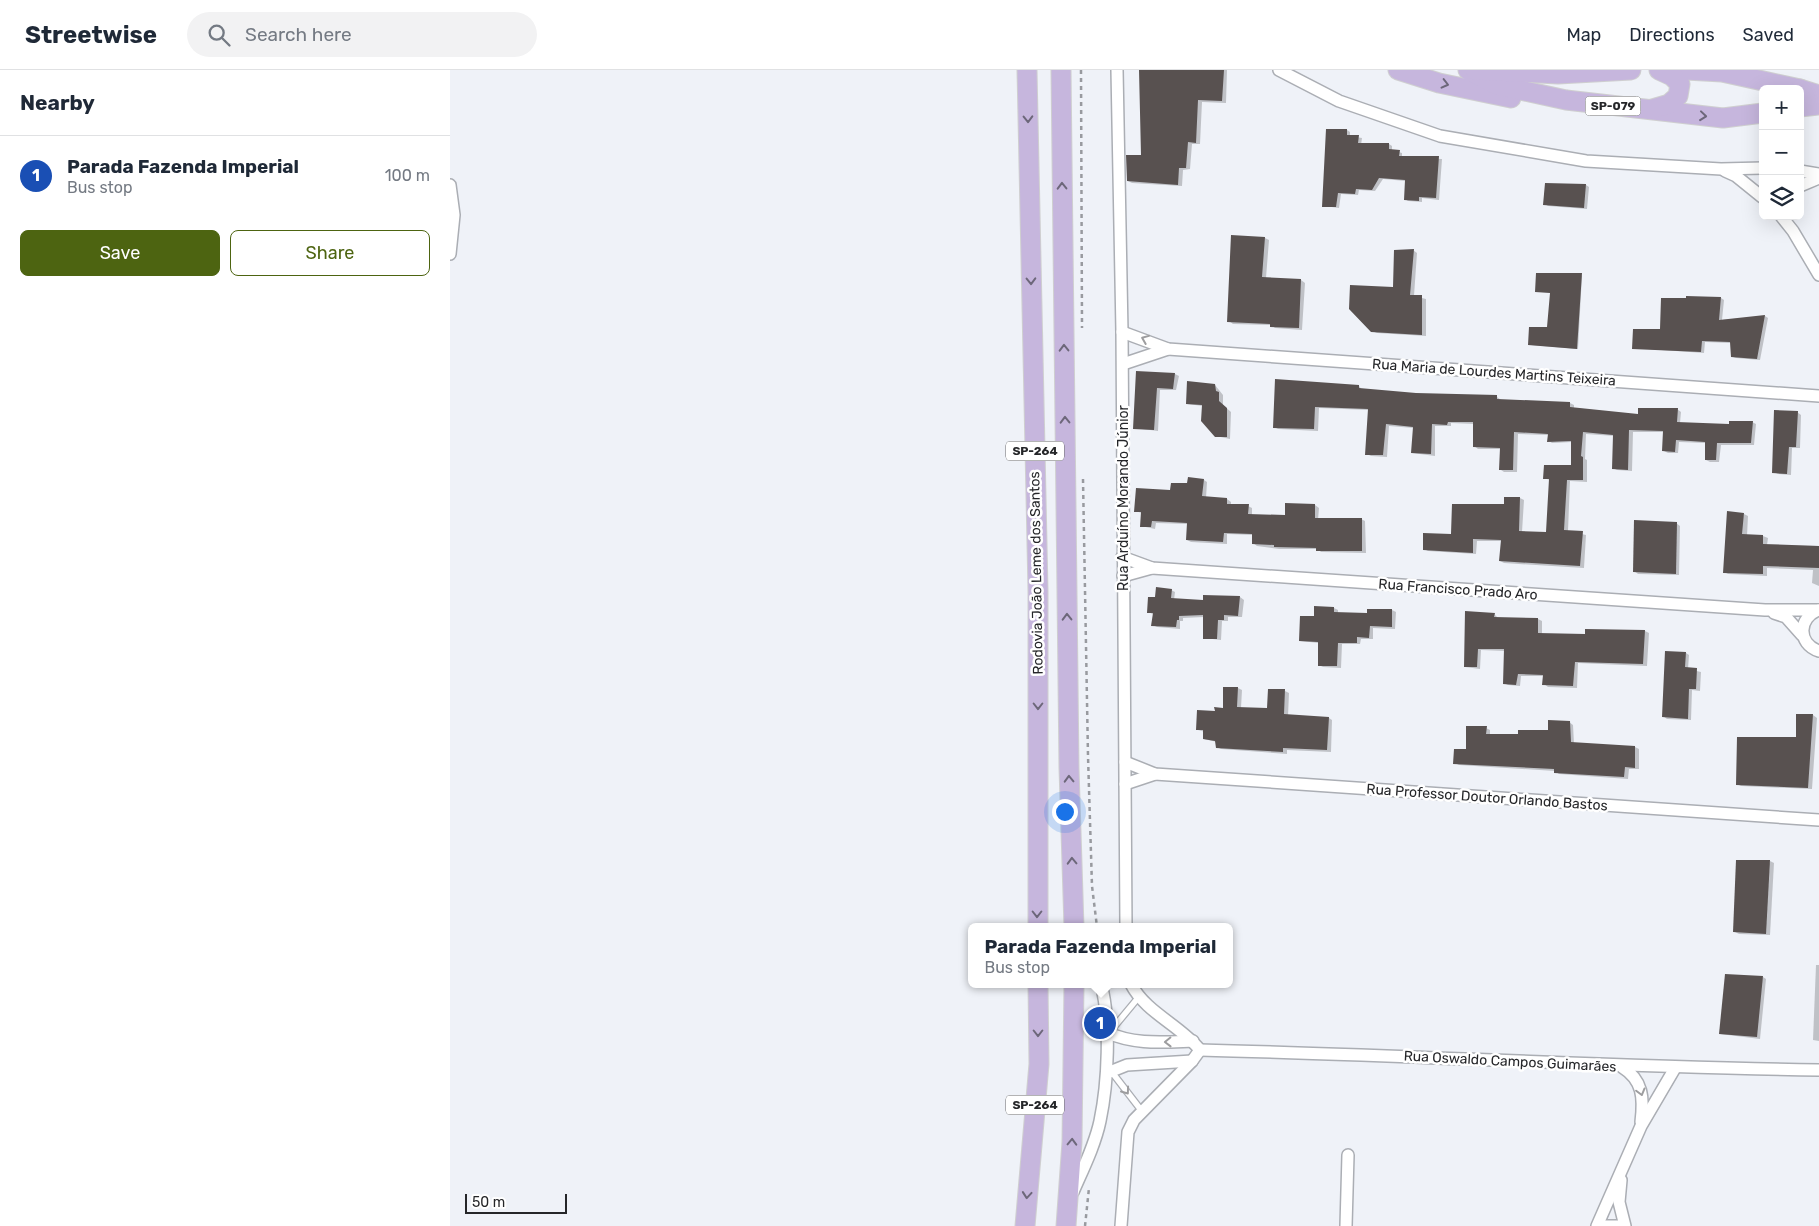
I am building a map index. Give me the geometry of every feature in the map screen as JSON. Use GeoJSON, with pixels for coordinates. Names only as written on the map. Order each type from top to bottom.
{"type":"FeatureCollection","features":[{"type":"Feature","properties":{"kind":"main road","name":"Rodovia João Leme dos Santos"},"geometry":{"type":"LineString","coordinates":[[1027,70],[1038,591],[1038,923]]}},
{"type":"Feature","properties":{"kind":"main road","name":"SP-264"},"geometry":{"type":"LineString","coordinates":[[1061,70],[1074,923]]}},
{"type":"Feature","properties":{"kind":"main road"},"geometry":{"type":"LineString","coordinates":[[1398,70],[1485,94],[1531,100],[1566,100]]}},
{"type":"Feature","properties":{"kind":"main road","name":"SP-079"},"geometry":{"type":"LineString","coordinates":[[1469,70],[1497,85],[1566,100],[1722,118],[1759,113]]}},
{"type":"Feature","properties":{"kind":"main road","name":"SP-079"},"geometry":{"type":"LineString","coordinates":[[1469,70],[1558,74],[1631,70]]}},
{"type":"Feature","properties":{"kind":"main road"},"geometry":{"type":"LineString","coordinates":[[1648,110],[1669,104],[1678,96],[1680,84],[1672,76],[1659,70]]}},
{"type":"Feature","properties":{"kind":"main road"},"geometry":{"type":"LineString","coordinates":[[1686,70],[1722,72],[1782,85]]}},
{"type":"Feature","properties":{"kind":"main road"},"geometry":{"type":"LineString","coordinates":[[1804,90],[1819,94]]}},
{"type":"Feature","properties":{"kind":"main road"},"geometry":{"type":"LineString","coordinates":[[1804,107],[1819,105]]}},
{"type":"Feature","properties":{"kind":"main road","name":"SP-264"},"geometry":{"type":"LineString","coordinates":[[1025,1226],[1039,1064],[1038,988]]}},
{"type":"Feature","properties":{"kind":"main road","name":"SP-264"},"geometry":{"type":"LineString","coordinates":[[1067,1217],[1072,1142],[1074,988]]}},
{"type":"Feature","properties":{"kind":"street","name":"Rua Arduíno Morando Júnior"},"geometry":{"type":"LineString","coordinates":[[1117,70],[1122,332],[1122,557],[1126,923]]}},
{"type":"Feature","properties":{"kind":"street"},"geometry":{"type":"LineString","coordinates":[[1279,70],[1339,101],[1440,136],[1586,161],[1721,169],[1759,168]]}},
{"type":"Feature","properties":{"kind":"street"},"geometry":{"type":"LineString","coordinates":[[1721,169],[1736,176],[1759,194]]}},
{"type":"Feature","properties":{"kind":"street"},"geometry":{"type":"LineString","coordinates":[[1804,172],[1819,176]]}},
{"type":"Feature","properties":{"kind":"street"},"geometry":{"type":"LineString","coordinates":[[1804,184],[1819,176]]}},
{"type":"Feature","properties":{"kind":"street"},"geometry":{"type":"LineString","coordinates":[[450,185],[454,215],[450,254]]}},
{"type":"Feature","properties":{"kind":"street"},"geometry":{"type":"LineString","coordinates":[[1784,220],[1819,275]]}},
{"type":"Feature","properties":{"kind":"street"},"geometry":{"type":"LineString","coordinates":[[1790,220],[1793,232]]}},
{"type":"Feature","properties":{"kind":"street","name":"Rua Maria de Lourdes Martins Teixeira"},"geometry":{"type":"LineString","coordinates":[[1122,332],[1168,349],[1818,396]]}},
{"type":"Feature","properties":{"kind":"street","name":"Rua Maria de Lourdes Martins Teixeira"},"geometry":{"type":"LineString","coordinates":[[1122,364],[1168,349]]}},
{"type":"Feature","properties":{"kind":"street","name":"Rua Francisco Prado Aro"},"geometry":{"type":"LineString","coordinates":[[1122,557],[1152,568],[1765,610],[1819,610]]}},
{"type":"Feature","properties":{"kind":"street","name":"Rua Francisco Prado Aro"},"geometry":{"type":"LineString","coordinates":[[1123,576],[1152,568]]}},
{"type":"Feature","properties":{"kind":"street","name":"Rua Francisco Prado Aro"},"geometry":{"type":"LineString","coordinates":[[1765,610],[1786,617],[1814,648],[1819,657]]}},
{"type":"Feature","properties":{"kind":"street"},"geometry":{"type":"LineString","coordinates":[[1802,635],[1804,622],[1813,612],[1819,610]]}},
{"type":"Feature","properties":{"kind":"street","name":"Rua Professor Doutor Orlando Bastos"},"geometry":{"type":"LineString","coordinates":[[1125,762],[1155,774],[1819,820]]}},
{"type":"Feature","properties":{"kind":"street","name":"Rua Professor Doutor Orlando Bastos"},"geometry":{"type":"LineString","coordinates":[[1125,784],[1155,774]]}},
{"type":"Feature","properties":{"kind":"street"},"geometry":{"type":"LineString","coordinates":[[1072,890],[1083,923]]}},
{"type":"Feature","properties":{"kind":"street"},"geometry":{"type":"LineString","coordinates":[[1067,1217],[1097,1130],[1109,1072],[1107,1032],[1102,988]]}},
{"type":"Feature","properties":{"kind":"street"},"geometry":{"type":"LineString","coordinates":[[1121,1226],[1128,1132],[1141,1110],[1192,1062],[1200,1050],[1193,1041],[1138,998],[1133,988]]}},
{"type":"Feature","properties":{"kind":"street"},"geometry":{"type":"LineString","coordinates":[[1107,1032],[1124,1040],[1143,1042],[1193,1041]]}},
{"type":"Feature","properties":{"kind":"street","name":"Rua Oswaldo Campos Guimarães"},"geometry":{"type":"LineString","coordinates":[[1200,1050],[1401,1055],[1675,1068],[1819,1070]]}},
{"type":"Feature","properties":{"kind":"street"},"geometry":{"type":"LineString","coordinates":[[1109,1072],[1127,1065],[1192,1062]]}},
{"type":"Feature","properties":{"kind":"street"},"geometry":{"type":"LineString","coordinates":[[1621,1066],[1633,1073],[1640,1084],[1644,1101],[1641,1126]]}},
{"type":"Feature","properties":{"kind":"street"},"geometry":{"type":"LineString","coordinates":[[1597,1226],[1641,1126],[1675,1068]]}},
{"type":"Feature","properties":{"kind":"street"},"geometry":{"type":"LineString","coordinates":[[1346,1226],[1348,1155]]}},
{"type":"Feature","properties":{"kind":"street"},"geometry":{"type":"LineString","coordinates":[[1623,1168],[1619,1202],[1624,1226]]}},
{"type":"Feature","properties":{"kind":"street"},"geometry":{"type":"LineString","coordinates":[[1603,1226],[1619,1226]]}},
{"type":"Feature","properties":{"kind":"lane"},"geometry":{"type":"LineString","coordinates":[[1107,1032],[1138,998]]}},
{"type":"Feature","properties":{"kind":"lane"},"geometry":{"type":"LineString","coordinates":[[1109,1072],[1141,1110]]}},
{"type":"Feature","properties":{"kind":"path"},"geometry":{"type":"LineString","coordinates":[[1081,70],[1082,333]]}},
{"type":"Feature","properties":{"kind":"path"},"geometry":{"type":"LineString","coordinates":[[1083,469],[1088,756],[1092,886],[1097,923]]}},
{"type":"Feature","properties":{"kind":"building"},"geometry":{"type":"Polygon","coordinates":[[[1139,70],[1224,70],[1222,101],[1198,100],[1196,143],[1188,142],[1186,168],[1179,168],[1178,185],[1127,181],[1126,155],[1141,155],[1139,70]]]}},
{"type":"Feature","properties":{"kind":"building"},"geometry":{"type":"Polygon","coordinates":[[[1326,129],[1347,129],[1347,135],[1359,135],[1358,143],[1389,143],[1389,149],[1400,150],[1399,156],[1439,156],[1436,198],[1419,197],[1419,201],[1404,200],[1405,180],[1379,178],[1372,190],[1356,189],[1355,194],[1338,193],[1336,207],[1322,207],[1326,129]]]}},
{"type":"Feature","properties":{"kind":"building"},"geometry":{"type":"Polygon","coordinates":[[[1545,183],[1586,184],[1584,208],[1543,205],[1545,183]]]}},
{"type":"Feature","properties":{"kind":"building"},"geometry":{"type":"Polygon","coordinates":[[[1231,235],[1265,237],[1262,277],[1301,279],[1299,328],[1270,327],[1270,324],[1227,322],[1231,235]]]}},
{"type":"Feature","properties":{"kind":"building"},"geometry":{"type":"Polygon","coordinates":[[[1414,249],[1410,295],[1422,295],[1422,335],[1371,332],[1349,309],[1350,285],[1393,287],[1394,250],[1414,249]]]}},
{"type":"Feature","properties":{"kind":"building"},"geometry":{"type":"Polygon","coordinates":[[[1536,273],[1582,273],[1577,349],[1528,345],[1529,327],[1547,327],[1550,293],[1535,292],[1536,273]]]}},
{"type":"Feature","properties":{"kind":"building"},"geometry":{"type":"Polygon","coordinates":[[[1686,296],[1721,297],[1719,320],[1765,315],[1757,359],[1731,357],[1730,342],[1702,341],[1701,352],[1632,349],[1633,329],[1660,329],[1661,298],[1686,298],[1686,296]]]}},
{"type":"Feature","properties":{"kind":"building"},"geometry":{"type":"Polygon","coordinates":[[[1136,371],[1175,373],[1173,389],[1157,388],[1154,430],[1133,429],[1136,371]]]}},
{"type":"Feature","properties":{"kind":"building"},"geometry":{"type":"Polygon","coordinates":[[[1275,379],[1359,385],[1359,388],[1416,393],[1497,395],[1497,399],[1570,402],[1570,407],[1638,414],[1638,408],[1678,408],[1677,422],[1729,424],[1729,421],[1753,421],[1751,443],[1717,443],[1716,460],[1705,460],[1705,442],[1676,440],[1675,452],[1662,451],[1663,431],[1629,430],[1628,470],[1612,469],[1613,435],[1583,432],[1581,456],[1583,457],[1583,480],[1567,480],[1564,530],[1583,531],[1580,566],[1499,561],[1501,540],[1473,539],[1473,553],[1423,550],[1423,533],[1451,534],[1452,504],[1504,504],[1504,497],[1520,497],[1519,531],[1546,532],[1549,479],[1543,479],[1544,465],[1571,465],[1571,441],[1547,442],[1548,434],[1514,432],[1513,470],[1499,470],[1500,448],[1473,447],[1473,422],[1448,422],[1447,425],[1432,424],[1431,454],[1411,453],[1413,427],[1386,424],[1383,455],[1365,455],[1368,409],[1315,407],[1314,429],[1273,428],[1275,379]]]}},
{"type":"Feature","properties":{"kind":"building"},"geometry":{"type":"Polygon","coordinates":[[[1187,381],[1215,384],[1216,391],[1219,392],[1219,401],[1227,408],[1227,437],[1215,437],[1201,421],[1202,405],[1186,404],[1187,381]]]}},
{"type":"Feature","properties":{"kind":"building"},"geometry":{"type":"Polygon","coordinates":[[[1774,410],[1798,411],[1796,447],[1789,447],[1787,474],[1772,473],[1774,410]]]}},
{"type":"Feature","properties":{"kind":"building"},"geometry":{"type":"Polygon","coordinates":[[[1188,477],[1204,479],[1202,496],[1227,498],[1227,504],[1249,504],[1248,514],[1285,515],[1285,503],[1315,504],[1315,518],[1362,518],[1362,551],[1316,551],[1316,548],[1274,547],[1274,545],[1252,544],[1252,534],[1224,533],[1223,542],[1186,540],[1187,523],[1152,521],[1151,527],[1140,527],[1141,512],[1134,512],[1136,488],[1170,490],[1171,483],[1187,483],[1188,477]]]}},
{"type":"Feature","properties":{"kind":"building"},"geometry":{"type":"Polygon","coordinates":[[[1727,511],[1744,513],[1742,534],[1763,535],[1763,544],[1819,546],[1819,568],[1763,566],[1763,574],[1723,573],[1727,511]]]}},
{"type":"Feature","properties":{"kind":"building"},"geometry":{"type":"Polygon","coordinates":[[[1634,520],[1677,522],[1676,574],[1633,572],[1634,520]]]}},
{"type":"Feature","properties":{"kind":"building"},"geometry":{"type":"Polygon","coordinates":[[[1156,587],[1172,589],[1171,598],[1203,600],[1203,595],[1240,596],[1238,616],[1224,615],[1224,620],[1218,620],[1217,639],[1203,639],[1203,615],[1179,616],[1176,627],[1151,626],[1153,613],[1147,613],[1148,597],[1155,597],[1156,587]]]}},
{"type":"Feature","properties":{"kind":"building"},"geometry":{"type":"Polygon","coordinates":[[[1314,606],[1334,607],[1334,612],[1367,613],[1367,609],[1392,609],[1392,627],[1370,626],[1369,638],[1357,637],[1357,643],[1338,643],[1337,666],[1318,666],[1318,642],[1299,641],[1300,616],[1314,616],[1314,606]]]}},
{"type":"Feature","properties":{"kind":"building"},"geometry":{"type":"Polygon","coordinates":[[[1465,611],[1495,613],[1494,617],[1538,618],[1538,633],[1585,634],[1585,629],[1645,630],[1643,664],[1575,662],[1573,686],[1542,685],[1543,675],[1518,674],[1516,685],[1503,684],[1504,649],[1478,649],[1477,667],[1464,667],[1465,611]]]}},
{"type":"Feature","properties":{"kind":"building"},"geometry":{"type":"Polygon","coordinates":[[[1665,651],[1686,652],[1685,667],[1697,668],[1696,689],[1689,689],[1688,719],[1662,717],[1665,651]]]}},
{"type":"Feature","properties":{"kind":"building"},"geometry":{"type":"Polygon","coordinates":[[[1223,687],[1238,687],[1237,707],[1267,708],[1268,689],[1285,689],[1284,714],[1329,717],[1327,750],[1283,748],[1283,752],[1216,748],[1215,741],[1203,739],[1203,730],[1196,730],[1197,710],[1215,711],[1214,707],[1223,708],[1223,687]]]}},
{"type":"Feature","properties":{"kind":"building"},"geometry":{"type":"Polygon","coordinates":[[[1796,714],[1813,714],[1808,788],[1736,785],[1737,737],[1796,737],[1796,714]]]}},
{"type":"Feature","properties":{"kind":"building"},"geometry":{"type":"Polygon","coordinates":[[[1548,720],[1570,721],[1571,742],[1635,746],[1635,768],[1625,767],[1624,777],[1554,773],[1554,769],[1453,764],[1454,749],[1466,749],[1466,726],[1487,726],[1486,734],[1518,734],[1518,730],[1548,730],[1548,720]]]}},
{"type":"Feature","properties":{"kind":"building"},"geometry":{"type":"Polygon","coordinates":[[[1736,860],[1770,860],[1766,934],[1733,932],[1736,860]]]}},
{"type":"Feature","properties":{"kind":"building"},"geometry":{"type":"Polygon","coordinates":[[[1725,974],[1763,976],[1757,1037],[1719,1034],[1725,974]]]}},
{"type":"Feature","properties":{"kind":"place","name":"Parada Fazenda Imperial"},"geometry":{"type":"Point","coordinates":[1100,1023]}}]}
